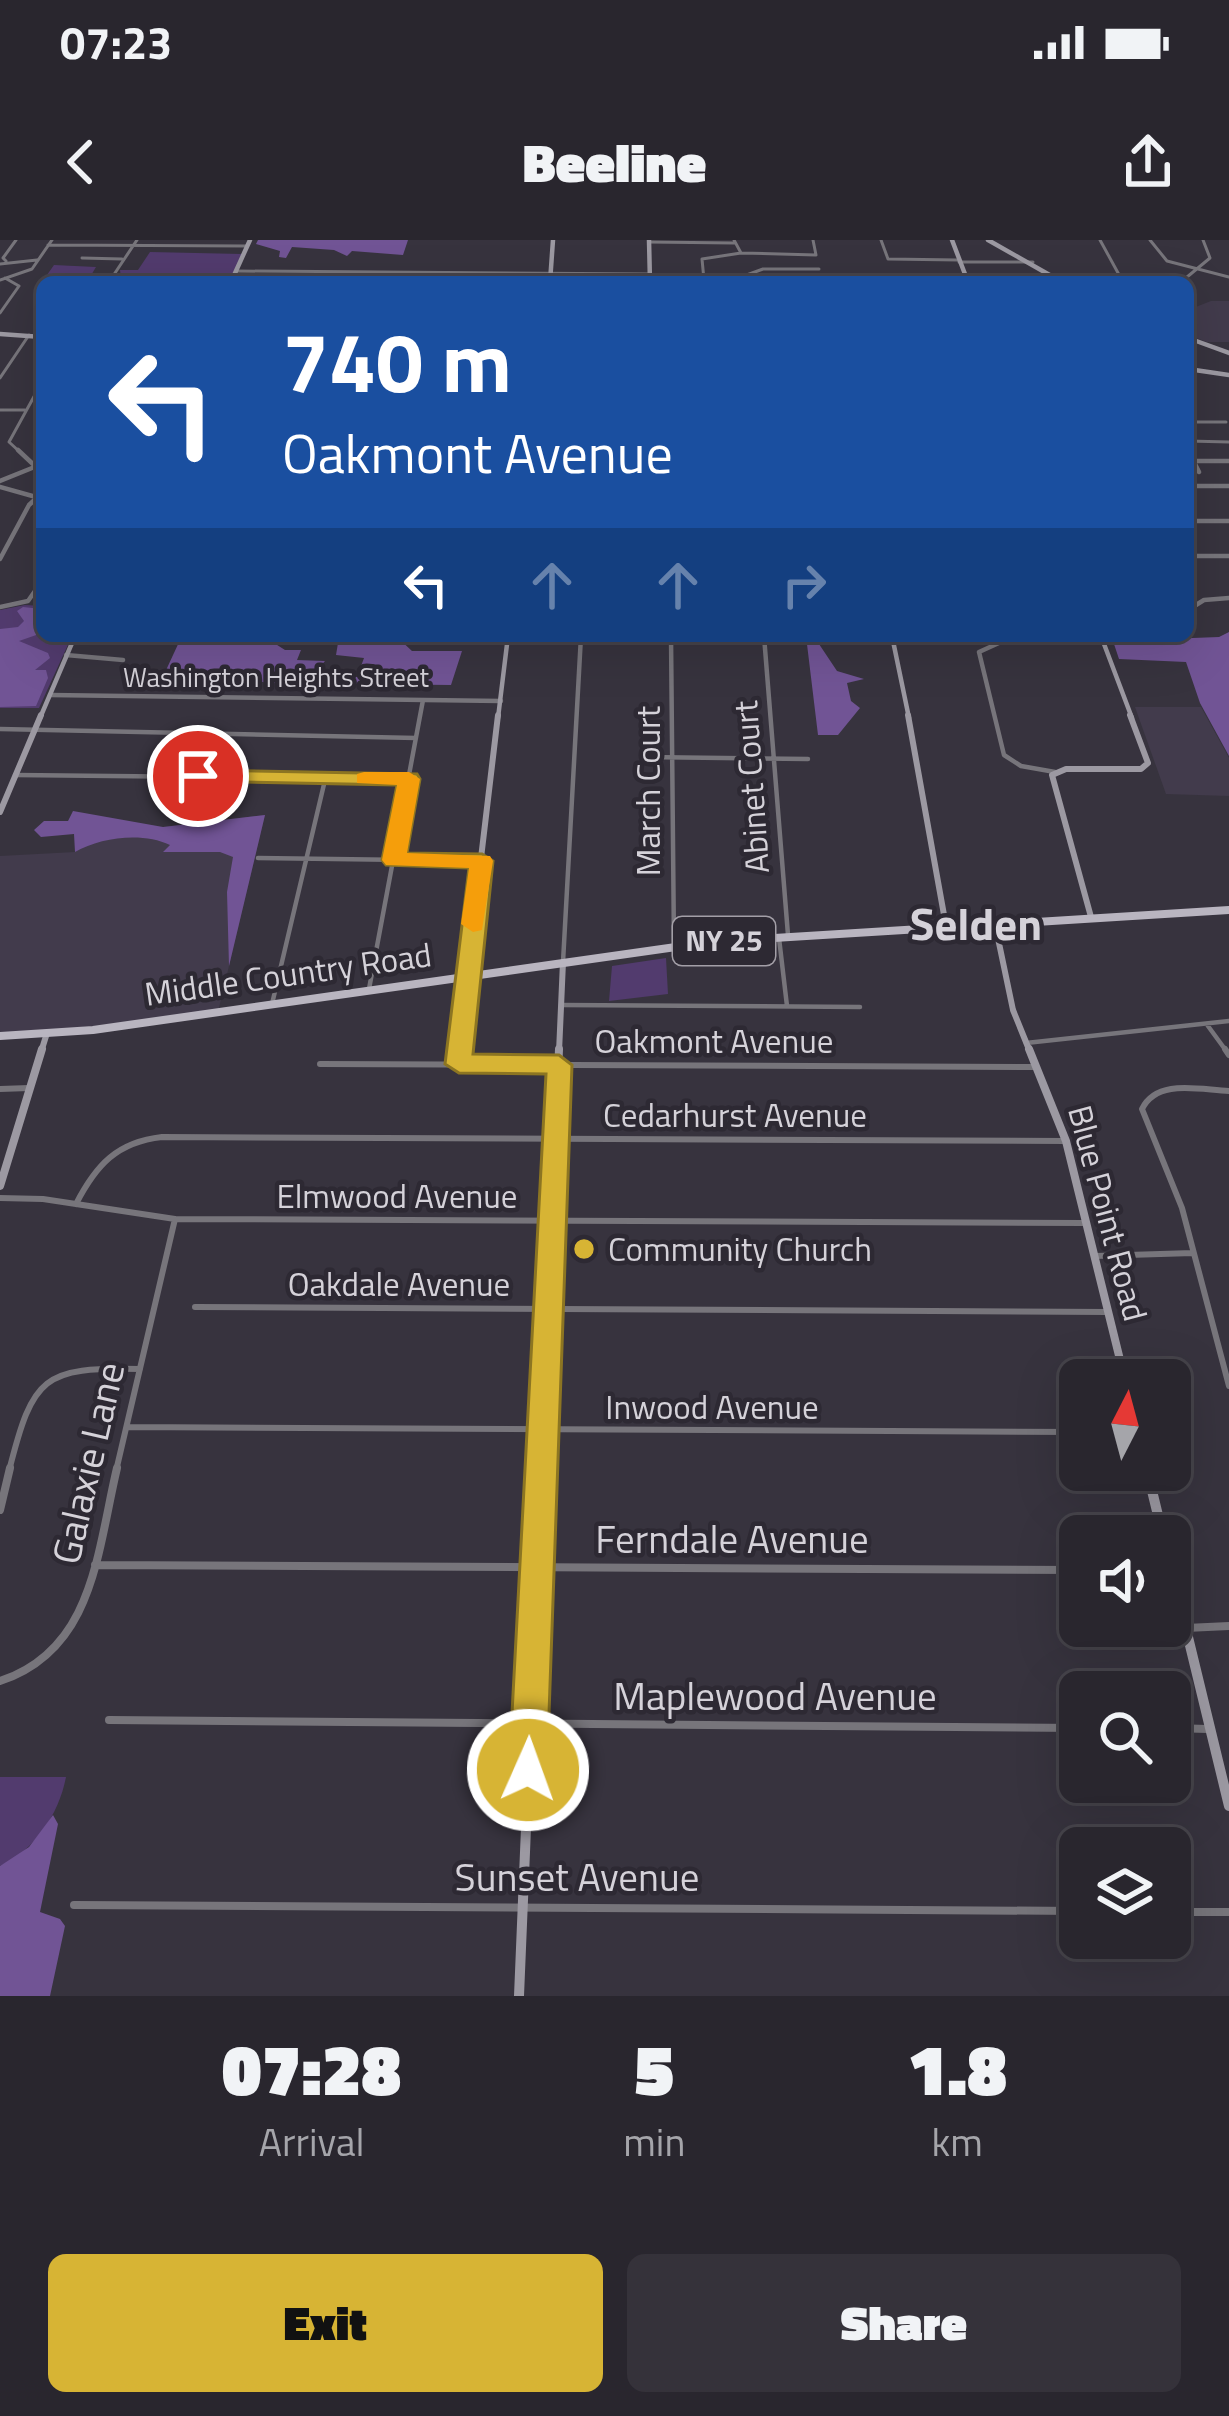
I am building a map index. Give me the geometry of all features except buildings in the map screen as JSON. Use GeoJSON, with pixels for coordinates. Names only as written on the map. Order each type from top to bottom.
{"type":"FeatureCollection","features":[{"type":"Feature","properties":{"kind":"main road","name":"Middle Country Road"},"geometry":{"type":"LineString","coordinates":[[0,1036],[272,1004],[674,946],[783,935],[1229,910]]}},
{"type":"Feature","properties":{"kind":"street"},"geometry":{"type":"LineString","coordinates":[[7,262],[3,258],[16,240]]}},
{"type":"Feature","properties":{"kind":"street"},"geometry":{"type":"LineString","coordinates":[[550,273],[554,240]]}},
{"type":"Feature","properties":{"kind":"street"},"geometry":{"type":"LineString","coordinates":[[813,240],[820,276]]}},
{"type":"Feature","properties":{"kind":"street"},"geometry":{"type":"LineString","coordinates":[[881,240],[888,259],[1033,262]]}},
{"type":"Feature","properties":{"kind":"street"},"geometry":{"type":"LineString","coordinates":[[952,240],[965,276]]}},
{"type":"Feature","properties":{"kind":"street"},"geometry":{"type":"LineString","coordinates":[[988,240],[1054,276]]}},
{"type":"Feature","properties":{"kind":"street"},"geometry":{"type":"LineString","coordinates":[[1100,240],[1120,276]]}},
{"type":"Feature","properties":{"kind":"street"},"geometry":{"type":"LineString","coordinates":[[1150,240],[1164,260],[1229,277]]}},
{"type":"Feature","properties":{"kind":"street"},"geometry":{"type":"LineString","coordinates":[[1187,276],[1211,256],[1203,240]]}},
{"type":"Feature","properties":{"kind":"street"},"geometry":{"type":"LineString","coordinates":[[237,271],[650,274],[649,241],[734,241],[741,253]]}},
{"type":"Feature","properties":{"kind":"street"},"geometry":{"type":"LineString","coordinates":[[3,279],[29,270],[50,242],[249,243],[234,276]]}},
{"type":"Feature","properties":{"kind":"street"},"geometry":{"type":"LineString","coordinates":[[113,276],[136,242]]}},
{"type":"Feature","properties":{"kind":"street"},"geometry":{"type":"LineString","coordinates":[[704,276],[702,259],[741,253],[816,255]]}},
{"type":"Feature","properties":{"kind":"street"},"geometry":{"type":"LineString","coordinates":[[82,258],[122,260]]}},
{"type":"Feature","properties":{"kind":"street"},"geometry":{"type":"LineString","coordinates":[[0,264],[37,260]]}},
{"type":"Feature","properties":{"kind":"street"},"geometry":{"type":"LineString","coordinates":[[744,276],[764,269],[819,268]]}},
{"type":"Feature","properties":{"kind":"street"},"geometry":{"type":"LineString","coordinates":[[1072,276],[1090,275]]}},
{"type":"Feature","properties":{"kind":"street"},"geometry":{"type":"LineString","coordinates":[[0,313],[19,286],[3,279]]}},
{"type":"Feature","properties":{"kind":"street"},"geometry":{"type":"LineString","coordinates":[[0,334],[36,336]]}},
{"type":"Feature","properties":{"kind":"street"},"geometry":{"type":"LineString","coordinates":[[0,378],[28,335]]}},
{"type":"Feature","properties":{"kind":"street"},"geometry":{"type":"LineString","coordinates":[[1194,340],[1229,351]]}},
{"type":"Feature","properties":{"kind":"street"},"geometry":{"type":"LineString","coordinates":[[1194,370],[1229,375]]}},
{"type":"Feature","properties":{"kind":"street"},"geometry":{"type":"LineString","coordinates":[[9,442],[36,392]]}},
{"type":"Feature","properties":{"kind":"street"},"geometry":{"type":"LineString","coordinates":[[0,410],[25,410]]}},
{"type":"Feature","properties":{"kind":"street"},"geometry":{"type":"LineString","coordinates":[[1194,422],[1226,422]]}},
{"type":"Feature","properties":{"kind":"street"},"geometry":{"type":"LineString","coordinates":[[0,443],[9,442],[36,463]]}},
{"type":"Feature","properties":{"kind":"street"},"geometry":{"type":"LineString","coordinates":[[1194,445],[1229,442]]}},
{"type":"Feature","properties":{"kind":"street"},"geometry":{"type":"LineString","coordinates":[[1194,461],[1229,461]]}},
{"type":"Feature","properties":{"kind":"street"},"geometry":{"type":"LineString","coordinates":[[1194,465],[1199,472]]}},
{"type":"Feature","properties":{"kind":"street"},"geometry":{"type":"LineString","coordinates":[[0,484],[36,466]]}},
{"type":"Feature","properties":{"kind":"street"},"geometry":{"type":"LineString","coordinates":[[0,484],[36,494]]}},
{"type":"Feature","properties":{"kind":"street"},"geometry":{"type":"LineString","coordinates":[[1194,486],[1229,486]]}},
{"type":"Feature","properties":{"kind":"street"},"geometry":{"type":"LineString","coordinates":[[0,559],[36,500]]}},
{"type":"Feature","properties":{"kind":"street"},"geometry":{"type":"LineString","coordinates":[[1194,521],[1229,521]]}},
{"type":"Feature","properties":{"kind":"street"},"geometry":{"type":"LineString","coordinates":[[1194,556],[1229,556]]}},
{"type":"Feature","properties":{"kind":"street"},"geometry":{"type":"LineString","coordinates":[[0,607],[28,602],[36,589]]}},
{"type":"Feature","properties":{"kind":"street"},"geometry":{"type":"LineString","coordinates":[[1194,606],[1204,600],[1229,598]]}},
{"type":"Feature","properties":{"kind":"street"},"geometry":{"type":"LineString","coordinates":[[0,812],[72,642]]}},
{"type":"Feature","properties":{"kind":"street"},"geometry":{"type":"LineString","coordinates":[[459,1064],[507,642]]}},
{"type":"Feature","properties":{"kind":"street"},"geometry":{"type":"LineString","coordinates":[[519,1996],[562,962],[581,642]]}},
{"type":"Feature","properties":{"kind":"street","name":"March Court"},"geometry":{"type":"LineString","coordinates":[[671,642],[674,946]]}},
{"type":"Feature","properties":{"kind":"street","name":"Abinet Court"},"geometry":{"type":"LineString","coordinates":[[764,642],[787,1006]]}},
{"type":"Feature","properties":{"kind":"street"},"geometry":{"type":"LineString","coordinates":[[893,642],[946,926]]}},
{"type":"Feature","properties":{"kind":"street"},"geometry":{"type":"LineString","coordinates":[[1001,642],[980,652],[1004,755],[1021,766],[1055,772],[1141,769],[1148,764],[1103,642]]}},
{"type":"Feature","properties":{"kind":"street"},"geometry":{"type":"LineString","coordinates":[[66,655],[124,660]]}},
{"type":"Feature","properties":{"kind":"street","name":"Washington Heights Street"},"geometry":{"type":"LineString","coordinates":[[50,695],[501,701]]}},
{"type":"Feature","properties":{"kind":"street"},"geometry":{"type":"LineString","coordinates":[[369,989],[424,700]]}},
{"type":"Feature","properties":{"kind":"street"},"geometry":{"type":"LineString","coordinates":[[0,729],[416,738]]}},
{"type":"Feature","properties":{"kind":"street"},"geometry":{"type":"LineString","coordinates":[[643,757],[808,759]]}},
{"type":"Feature","properties":{"kind":"street"},"geometry":{"type":"LineString","coordinates":[[1055,772],[1052,780],[1091,917]]}},
{"type":"Feature","properties":{"kind":"street"},"geometry":{"type":"LineString","coordinates":[[15,776],[409,779]]}},
{"type":"Feature","properties":{"kind":"street"},"geometry":{"type":"LineString","coordinates":[[272,1004],[326,778]]}},
{"type":"Feature","properties":{"kind":"street"},"geometry":{"type":"LineString","coordinates":[[258,858],[482,861]]}},
{"type":"Feature","properties":{"kind":"street","name":"Blue Point Road"},"geometry":{"type":"LineString","coordinates":[[995,924],[1013,1010],[1066,1141],[1120,1359]]}},
{"type":"Feature","properties":{"kind":"street"},"geometry":{"type":"LineString","coordinates":[[561,1005],[860,1006]]}},
{"type":"Feature","properties":{"kind":"street"},"geometry":{"type":"LineString","coordinates":[[1026,1043],[1125,1028],[1229,1021]]}},
{"type":"Feature","properties":{"kind":"street"},"geometry":{"type":"LineString","coordinates":[[1208,1026],[1229,1055]]}},
{"type":"Feature","properties":{"kind":"street"},"geometry":{"type":"LineString","coordinates":[[0,1186],[46,1033]]}},
{"type":"Feature","properties":{"kind":"street","name":"Oakmont Avenue"},"geometry":{"type":"LineString","coordinates":[[320,1064],[1036,1067]]}},
{"type":"Feature","properties":{"kind":"street"},"geometry":{"type":"LineString","coordinates":[[0,1090],[32,1088]]}},
{"type":"Feature","properties":{"kind":"street"},"geometry":{"type":"LineString","coordinates":[[1229,1091],[1167,1088],[1148,1097],[1142,1109],[1182,1208],[1229,1386]]}},
{"type":"Feature","properties":{"kind":"street","name":"Cedarhurst Avenue"},"geometry":{"type":"LineString","coordinates":[[76,1204],[103,1156],[142,1138],[1066,1141]]}},
{"type":"Feature","properties":{"kind":"street"},"geometry":{"type":"LineString","coordinates":[[3,1142],[15,1141]]}},
{"type":"Feature","properties":{"kind":"street","name":"Elmwood Avenue"},"geometry":{"type":"LineString","coordinates":[[0,1198],[176,1219],[1083,1222]]}},
{"type":"Feature","properties":{"kind":"street","name":"Galaxie Lane"},"geometry":{"type":"LineString","coordinates":[[0,1681],[29,1671],[66,1640],[86,1605],[176,1219]]}},
{"type":"Feature","properties":{"kind":"street"},"geometry":{"type":"LineString","coordinates":[[1091,1256],[1193,1253]]}},
{"type":"Feature","properties":{"kind":"street","name":"Oakdale Avenue"},"geometry":{"type":"LineString","coordinates":[[195,1307],[1108,1312]]}},
{"type":"Feature","properties":{"kind":"street"},"geometry":{"type":"LineString","coordinates":[[0,1510],[28,1410],[44,1382],[73,1370],[140,1369]]}},
{"type":"Feature","properties":{"kind":"street","name":"Inwood Avenue"},"geometry":{"type":"LineString","coordinates":[[128,1427],[1059,1432]]}},
{"type":"Feature","properties":{"kind":"street","name":"Ferndale Avenue"},"geometry":{"type":"LineString","coordinates":[[95,1565],[1059,1570]]}},
{"type":"Feature","properties":{"kind":"street"},"geometry":{"type":"LineString","coordinates":[[1191,1628],[1229,1626]]}},
{"type":"Feature","properties":{"kind":"street"},"geometry":{"type":"LineString","coordinates":[[1191,1647],[1229,1806]]}},
{"type":"Feature","properties":{"kind":"street","name":"Maplewood Avenue"},"geometry":{"type":"LineString","coordinates":[[109,1720],[1059,1728]]}},
{"type":"Feature","properties":{"kind":"street"},"geometry":{"type":"LineString","coordinates":[[1191,1729],[1210,1729]]}},
{"type":"Feature","properties":{"kind":"street","name":"Sunset Avenue"},"geometry":{"type":"LineString","coordinates":[[74,1905],[1059,1911]]}},
{"type":"Feature","properties":{"kind":"street"},"geometry":{"type":"LineString","coordinates":[[1191,1912],[1229,1912]]}},
{"type":"Feature","properties":{"kind":"shaded area"},"geometry":{"type":"Polygon","coordinates":[[[258,240],[408,240],[403,255],[352,251],[347,256],[334,250],[292,247],[286,258],[279,257],[280,251],[256,244],[258,240]]]}},
{"type":"Feature","properties":{"kind":"shaded area"},"geometry":{"type":"Polygon","coordinates":[[[150,252],[242,254],[232,276],[121,276],[120,270],[138,270],[150,252]]]}},
{"type":"Feature","properties":{"kind":"shaded area"},"geometry":{"type":"Polygon","coordinates":[[[54,265],[96,267],[91,276],[46,276],[54,265]]]}},
{"type":"Feature","properties":{"kind":"shaded area"},"geometry":{"type":"Polygon","coordinates":[[[1229,301],[1229,342],[1194,337],[1194,308],[1229,301]]]}},
{"type":"Feature","properties":{"kind":"shaded area"},"geometry":{"type":"Polygon","coordinates":[[[36,606],[36,642],[69,642],[39,708],[0,708],[0,610],[36,606]]]}},
{"type":"Feature","properties":{"kind":"shaded area"},"geometry":{"type":"Polygon","coordinates":[[[36,608],[36,635],[19,641],[48,653],[50,658],[35,670],[46,670],[48,678],[36,706],[0,707],[0,629],[18,627],[24,621],[17,611],[36,608]]]}},
{"type":"Feature","properties":{"kind":"shaded area"},"geometry":{"type":"Polygon","coordinates":[[[1229,632],[1229,756],[1200,703],[1186,662],[1119,659],[1113,642],[1194,642],[1194,638],[1229,632]]]}},
{"type":"Feature","properties":{"kind":"shaded area"},"geometry":{"type":"Polygon","coordinates":[[[179,642],[274,643],[285,650],[301,650],[297,660],[325,661],[317,670],[319,677],[357,677],[364,658],[336,655],[338,643],[402,642],[412,651],[462,651],[451,685],[267,683],[233,675],[161,681],[179,642]]]}},
{"type":"Feature","properties":{"kind":"shaded area"},"geometry":{"type":"Polygon","coordinates":[[[807,642],[818,642],[837,671],[864,679],[847,683],[851,701],[860,708],[838,735],[818,735],[807,642]]]}},
{"type":"Feature","properties":{"kind":"shaded area"},"geometry":{"type":"Polygon","coordinates":[[[1135,707],[1201,707],[1229,758],[1229,796],[1166,794],[1135,707]]]}},
{"type":"Feature","properties":{"kind":"shaded area"},"geometry":{"type":"Polygon","coordinates":[[[73,811],[163,827],[265,815],[229,966],[227,892],[233,857],[220,852],[163,852],[170,845],[135,838],[109,840],[75,852],[74,834],[41,837],[34,830],[44,821],[68,821],[73,811]]]}},
{"type":"Feature","properties":{"kind":"shaded area"},"geometry":{"type":"Polygon","coordinates":[[[265,815],[218,1012],[0,1036],[0,856],[75,852],[83,829],[163,827],[265,815]]]}},
{"type":"Feature","properties":{"kind":"shaded area"},"geometry":{"type":"Polygon","coordinates":[[[666,958],[668,994],[609,1001],[612,966],[666,958]]]}},
{"type":"Feature","properties":{"kind":"shaded area"},"geometry":{"type":"Polygon","coordinates":[[[0,1777],[66,1777],[44,1829],[24,1851],[0,1866],[0,1777]]]}},
{"type":"Feature","properties":{"kind":"shaded area"},"geometry":{"type":"Polygon","coordinates":[[[53,1815],[58,1824],[40,1912],[60,1919],[65,1926],[50,1996],[0,1996],[0,1866],[29,1847],[53,1815]]]}},
{"type":"Feature","properties":{"kind":"slow traffic"},"geometry":{"type":"LineString","coordinates":[[364,778],[409,779],[394,860],[482,861],[473,924]]}},
{"type":"Feature","properties":{"kind":"place","name":"Community Church"},"geometry":{"type":"Point","coordinates":[584,1249]}},
{"type":"Feature","properties":{"kind":"district","name":"Selden"},"geometry":{"type":"Point","coordinates":[976,924]}},
{"type":"Feature","properties":{"kind":"route"},"geometry":{"type":"LineString","coordinates":[[198,776],[409,779],[394,860],[482,861],[459,1064],[559,1065],[528,1770]]}}]}
